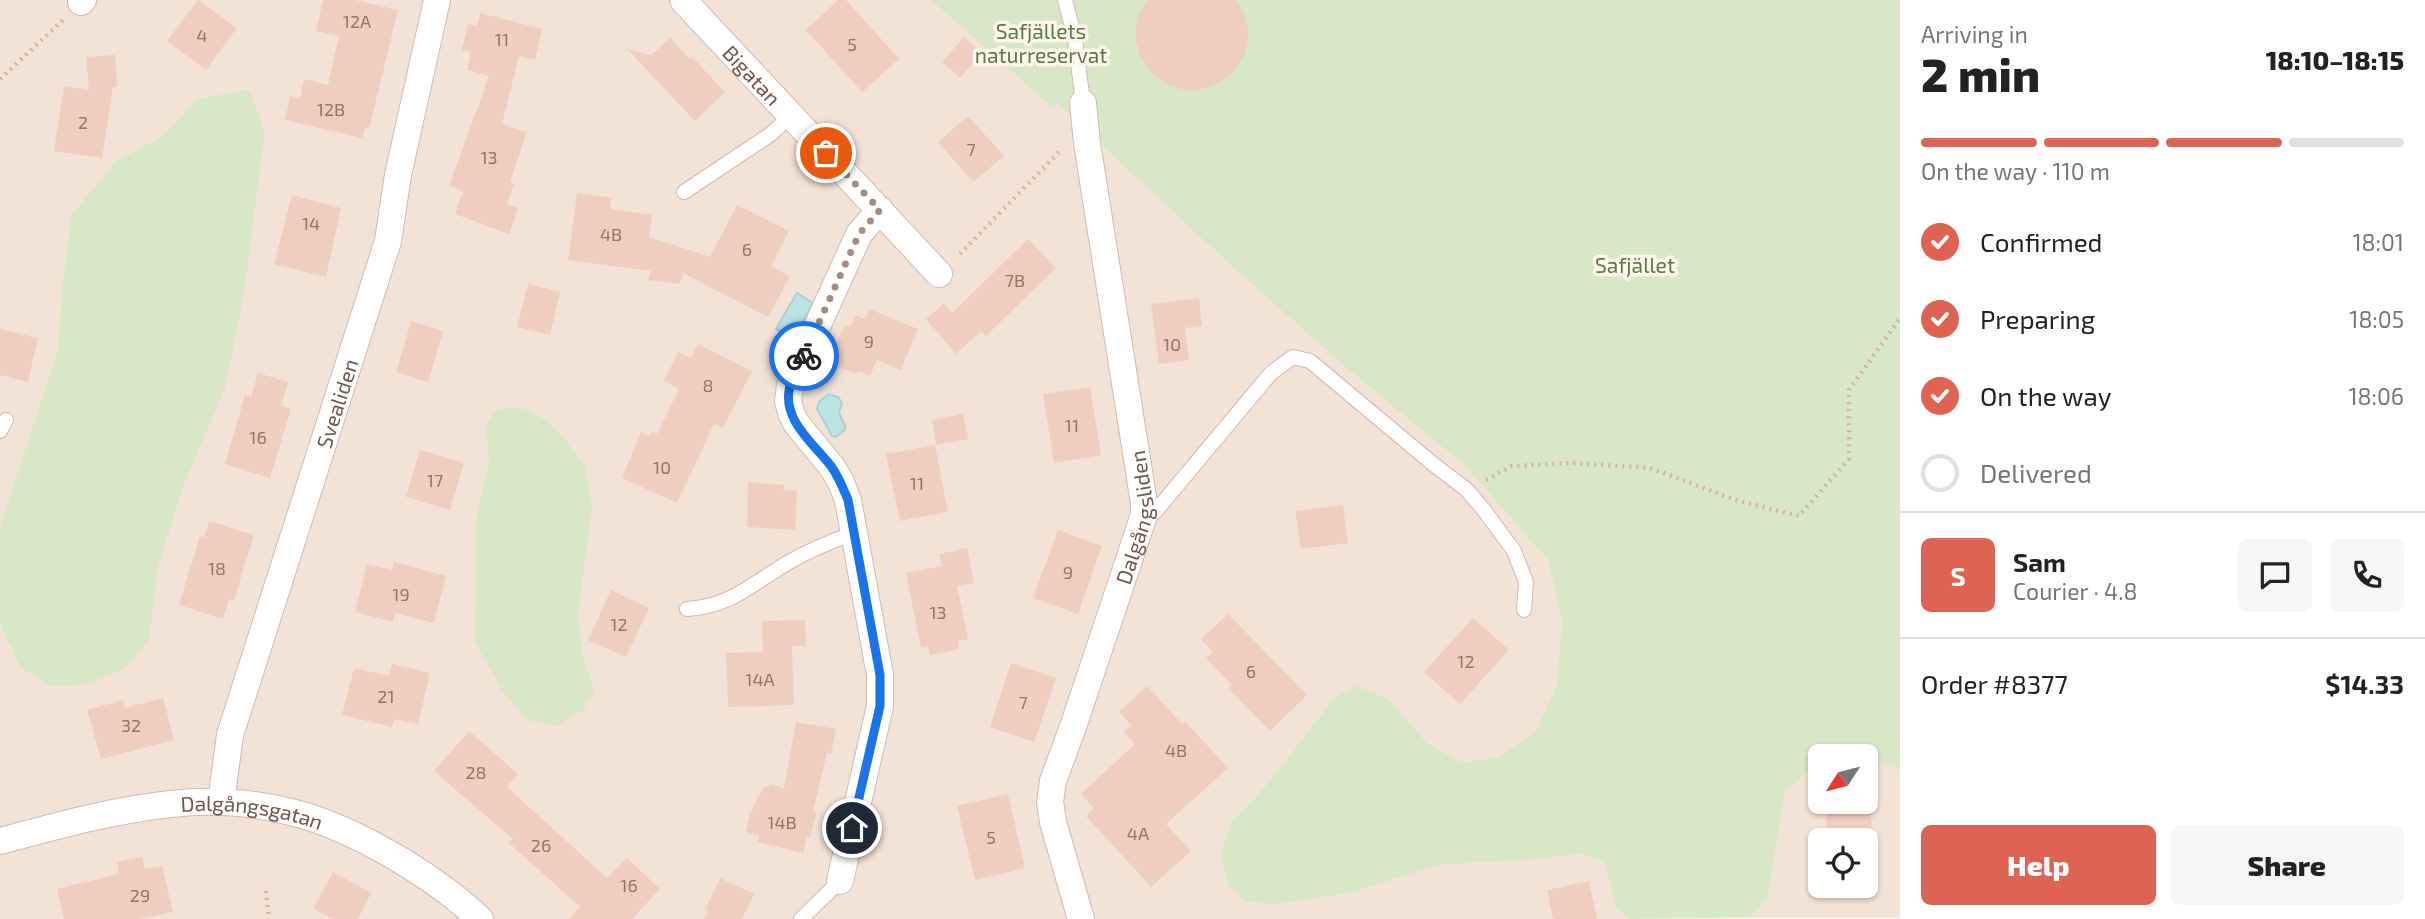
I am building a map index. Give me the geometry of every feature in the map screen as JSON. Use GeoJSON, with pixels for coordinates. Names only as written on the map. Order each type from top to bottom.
{"type":"FeatureCollection","features":[{"type":"Feature","properties":{"kind":"street","name":"Svealiden"},"geometry":{"type":"LineString","coordinates":[[221,802],[230,735],[388,241],[398,175],[437,0]]}},
{"type":"Feature","properties":{"kind":"street","name":"Bigatan"},"geometry":{"type":"LineString","coordinates":[[683,0],[939,274]]}},
{"type":"Feature","properties":{"kind":"street","name":"Dalgångsliden"},"geometry":{"type":"LineString","coordinates":[[1081,919],[1053,822],[1050,802],[1052,781],[1074,724],[1144,515],[1083,103]]}},
{"type":"Feature","properties":{"kind":"street"},"geometry":{"type":"LineString","coordinates":[[840,881],[880,706],[880,675],[848,500],[841,482],[796,423],[789,401],[790,386],[859,234],[880,210]]}},
{"type":"Feature","properties":{"kind":"street","name":"Dalgångsgatan"},"geometry":{"type":"LineString","coordinates":[[0,841],[113,814],[171,804],[221,802],[283,810],[362,840],[417,871],[480,919]]}},
{"type":"Feature","properties":{"kind":"lane"},"geometry":{"type":"LineString","coordinates":[[1065,0],[1076,39],[1083,103]]}},
{"type":"Feature","properties":{"kind":"lane"},"geometry":{"type":"LineString","coordinates":[[684,192],[771,134],[790,116]]}},
{"type":"Feature","properties":{"kind":"lane"},"geometry":{"type":"LineString","coordinates":[[1144,515],[1155,512],[1271,373],[1293,357],[1310,360],[1466,489],[1502,531],[1514,551],[1526,582],[1524,610]]}},
{"type":"Feature","properties":{"kind":"lane"},"geometry":{"type":"LineString","coordinates":[[688,609],[706,608],[726,602],[792,561],[854,533]]}},
{"type":"Feature","properties":{"kind":"lane"},"geometry":{"type":"LineString","coordinates":[[801,919],[840,881]]}},
{"type":"Feature","properties":{"kind":"path"},"geometry":{"type":"LineString","coordinates":[[0,79],[41,43]]}},
{"type":"Feature","properties":{"kind":"path"},"geometry":{"type":"LineString","coordinates":[[939,274],[1062,149],[1087,143]]}},
{"type":"Feature","properties":{"kind":"path"},"geometry":{"type":"LineString","coordinates":[[1466,489],[1512,466],[1574,463],[1650,468],[1736,500],[1799,516],[1849,459],[1849,390],[1900,318]]}},
{"type":"Feature","properties":{"kind":"path"},"geometry":{"type":"LineString","coordinates":[[267,891],[270,919]]}},
{"type":"Feature","properties":{"kind":"shaded area"},"geometry":{"type":"Polygon","coordinates":[[[0,0],[942,0],[1348,369],[1463,464],[1548,560],[1562,620],[1557,686],[1535,732],[1499,757],[1462,762],[1427,743],[1389,699],[1334,698],[1270,781],[1231,823],[1279,904],[1354,892],[1439,865],[1585,854],[1605,862],[1616,907],[1629,919],[0,919],[0,623],[20,667],[153,597],[158,568],[185,482],[197,99],[162,137],[116,162],[71,216],[57,353],[0,526],[0,0]],[[520,407],[496,409],[485,427],[489,460],[476,519],[595,691],[584,660],[578,616],[583,565],[564,438],[545,419],[520,407]]]}},
{"type":"Feature","properties":{"kind":"shaded area"},"geometry":{"type":"Polygon","coordinates":[[[1878,761],[1900,770],[1900,917],[1751,917],[1768,897],[1785,792],[1808,772],[1808,814],[1878,814],[1878,761]]]}},
{"type":"Feature","properties":{"kind":"green space","name":"Safjället"},"geometry":{"type":"Polygon","coordinates":[[[931,0],[1900,0],[1900,770],[1878,761],[1878,744],[1808,744],[1808,772],[1785,792],[1768,897],[1751,917],[1629,919],[1616,907],[1605,862],[1584,854],[1439,865],[1354,892],[1279,904],[1245,902],[1229,886],[1221,854],[1231,823],[1270,781],[1334,698],[1357,686],[1389,699],[1427,743],[1462,762],[1499,757],[1535,732],[1557,685],[1562,620],[1548,560],[1463,464],[1348,369],[1057,104],[1053,108],[931,0]]]}},
{"type":"Feature","properties":{"kind":"green space"},"geometry":{"type":"Polygon","coordinates":[[[249,90],[265,130],[245,287],[225,388],[185,482],[158,568],[149,641],[124,669],[88,684],[52,687],[20,667],[0,623],[0,526],[57,353],[71,216],[116,161],[162,137],[197,99],[249,90]]]}},
{"type":"Feature","properties":{"kind":"green space"},"geometry":{"type":"Polygon","coordinates":[[[521,407],[545,419],[564,438],[585,467],[592,507],[578,616],[584,660],[595,691],[583,710],[558,726],[527,720],[503,692],[475,642],[476,519],[489,460],[485,427],[496,409],[521,407]]]}},
{"type":"Feature","properties":{"kind":"water"},"geometry":{"type":"Polygon","coordinates":[[[797,293],[813,303],[793,339],[776,329],[797,293]]]}},
{"type":"Feature","properties":{"kind":"water"},"geometry":{"type":"Polygon","coordinates":[[[828,394],[838,397],[842,403],[839,413],[845,430],[836,437],[832,436],[817,409],[819,402],[828,394]]]}},
{"type":"Feature","properties":{"kind":"building"},"geometry":{"type":"Polygon","coordinates":[[[198,0],[237,28],[206,70],[167,41],[198,0]]]}},
{"type":"Feature","properties":{"kind":"building"},"geometry":{"type":"Polygon","coordinates":[[[323,0],[355,0],[398,10],[369,129],[365,128],[362,138],[285,120],[290,96],[300,98],[304,79],[328,85],[339,36],[316,31],[323,0]]]}},
{"type":"Feature","properties":{"kind":"building"},"geometry":{"type":"Polygon","coordinates":[[[838,0],[846,0],[899,59],[862,92],[806,30],[838,0]]]}},
{"type":"Feature","properties":{"kind":"building"},"geometry":{"type":"Polygon","coordinates":[[[1147,0],[1237,0],[1248,27],[1248,42],[1236,69],[1226,79],[1199,90],[1170,86],[1158,78],[1147,67],[1136,41],[1136,26],[1147,0]]]}},
{"type":"Feature","properties":{"kind":"building"},"geometry":{"type":"Polygon","coordinates":[[[480,13],[542,29],[535,60],[519,56],[502,124],[527,132],[510,182],[514,184],[507,204],[518,208],[509,234],[455,214],[463,191],[449,186],[489,76],[467,70],[471,52],[462,50],[468,24],[477,26],[480,13]]]}},
{"type":"Feature","properties":{"kind":"building"},"geometry":{"type":"Polygon","coordinates":[[[964,37],[982,53],[960,78],[942,62],[964,37]]]}},
{"type":"Feature","properties":{"kind":"building"},"geometry":{"type":"Polygon","coordinates":[[[670,38],[725,92],[695,121],[627,49],[651,55],[670,38]]]}},
{"type":"Feature","properties":{"kind":"building"},"geometry":{"type":"Polygon","coordinates":[[[115,55],[117,87],[113,87],[102,158],[54,151],[64,86],[89,90],[86,57],[115,55]]]}},
{"type":"Feature","properties":{"kind":"building"},"geometry":{"type":"Polygon","coordinates":[[[968,116],[1004,156],[973,182],[938,142],[968,116]]]}},
{"type":"Feature","properties":{"kind":"building"},"geometry":{"type":"Polygon","coordinates":[[[577,193],[612,198],[610,209],[652,215],[649,237],[710,257],[737,205],[789,231],[771,266],[790,276],[768,317],[683,273],[680,284],[648,280],[651,271],[568,260],[577,193]]]}},
{"type":"Feature","properties":{"kind":"building"},"geometry":{"type":"Polygon","coordinates":[[[292,195],[341,208],[326,277],[274,264],[292,195]]]}},
{"type":"Feature","properties":{"kind":"building"},"geometry":{"type":"Polygon","coordinates":[[[1028,239],[1056,268],[986,336],[981,331],[956,354],[926,319],[944,303],[952,313],[1028,239]]]}},
{"type":"Feature","properties":{"kind":"building"},"geometry":{"type":"Polygon","coordinates":[[[528,284],[560,292],[550,335],[517,327],[528,284]]]}},
{"type":"Feature","properties":{"kind":"building"},"geometry":{"type":"Polygon","coordinates":[[[1199,298],[1202,326],[1185,328],[1189,360],[1159,364],[1151,304],[1199,298]]]}},
{"type":"Feature","properties":{"kind":"building"},"geometry":{"type":"Polygon","coordinates":[[[869,309],[918,329],[901,370],[877,360],[870,376],[858,371],[856,374],[828,363],[845,325],[850,327],[856,315],[865,319],[869,309]]]}},
{"type":"Feature","properties":{"kind":"building"},"geometry":{"type":"Polygon","coordinates":[[[411,321],[443,331],[428,382],[396,372],[411,321]]]}},
{"type":"Feature","properties":{"kind":"building"},"geometry":{"type":"Polygon","coordinates":[[[0,329],[38,338],[28,382],[0,375],[0,329]]]}},
{"type":"Feature","properties":{"kind":"building"},"geometry":{"type":"Polygon","coordinates":[[[698,344],[752,371],[723,428],[714,424],[677,503],[622,478],[641,432],[649,436],[652,432],[657,434],[679,389],[664,381],[678,352],[691,358],[698,344]]]}},
{"type":"Feature","properties":{"kind":"building"},"geometry":{"type":"Polygon","coordinates":[[[258,373],[288,382],[281,406],[291,409],[270,478],[225,464],[245,395],[251,397],[258,373]]]}},
{"type":"Feature","properties":{"kind":"building"},"geometry":{"type":"Polygon","coordinates":[[[1090,387],[1101,455],[1054,463],[1043,394],[1090,387]]]}},
{"type":"Feature","properties":{"kind":"building"},"geometry":{"type":"Polygon","coordinates":[[[963,414],[968,439],[936,445],[932,420],[963,414]]]}},
{"type":"Feature","properties":{"kind":"building"},"geometry":{"type":"Polygon","coordinates":[[[935,445],[948,512],[900,521],[886,454],[935,445]]]}},
{"type":"Feature","properties":{"kind":"building"},"geometry":{"type":"Polygon","coordinates":[[[420,450],[464,463],[450,510],[406,497],[420,450]]]}},
{"type":"Feature","properties":{"kind":"building"},"geometry":{"type":"Polygon","coordinates":[[[748,482],[784,485],[783,490],[797,491],[795,530],[747,527],[748,482]]]}},
{"type":"Feature","properties":{"kind":"building"},"geometry":{"type":"Polygon","coordinates":[[[1343,505],[1348,543],[1301,549],[1295,511],[1343,505]]]}},
{"type":"Feature","properties":{"kind":"building"},"geometry":{"type":"Polygon","coordinates":[[[209,521],[254,535],[234,600],[229,599],[223,619],[179,605],[200,536],[204,538],[209,521]]]}},
{"type":"Feature","properties":{"kind":"building"},"geometry":{"type":"Polygon","coordinates":[[[1058,530],[1102,546],[1078,614],[1033,598],[1058,530]]]}},
{"type":"Feature","properties":{"kind":"building"},"geometry":{"type":"Polygon","coordinates":[[[967,548],[974,583],[957,586],[968,639],[958,641],[959,649],[930,655],[928,646],[921,648],[906,573],[942,566],[939,554],[967,548]]]}},
{"type":"Feature","properties":{"kind":"building"},"geometry":{"type":"Polygon","coordinates":[[[394,562],[446,576],[434,623],[395,613],[393,622],[355,612],[367,564],[392,570],[394,562]]]}},
{"type":"Feature","properties":{"kind":"building"},"geometry":{"type":"Polygon","coordinates":[[[611,590],[649,608],[626,657],[588,640],[611,590]]]}},
{"type":"Feature","properties":{"kind":"building"},"geometry":{"type":"Polygon","coordinates":[[[1228,614],[1307,695],[1270,731],[1228,688],[1232,685],[1206,658],[1213,652],[1201,639],[1228,614]]]}},
{"type":"Feature","properties":{"kind":"building"},"geometry":{"type":"Polygon","coordinates":[[[1473,618],[1509,650],[1460,704],[1424,672],[1473,618]]]}},
{"type":"Feature","properties":{"kind":"building"},"geometry":{"type":"Polygon","coordinates":[[[805,620],[806,646],[792,646],[794,705],[728,707],[726,653],[763,652],[762,621],[805,620]]]}},
{"type":"Feature","properties":{"kind":"building"},"geometry":{"type":"Polygon","coordinates":[[[1011,663],[1056,678],[1034,742],[990,727],[1011,663]]]}},
{"type":"Feature","properties":{"kind":"building"},"geometry":{"type":"Polygon","coordinates":[[[392,664],[430,673],[418,724],[394,719],[392,727],[342,715],[354,668],[389,676],[392,664]]]}},
{"type":"Feature","properties":{"kind":"building"},"geometry":{"type":"Polygon","coordinates":[[[1147,686],[1182,724],[1185,721],[1228,768],[1166,824],[1191,851],[1151,887],[1086,816],[1094,808],[1081,794],[1135,744],[1124,732],[1131,725],[1119,712],[1147,686]]]}},
{"type":"Feature","properties":{"kind":"building"},"geometry":{"type":"Polygon","coordinates":[[[163,698],[174,740],[101,759],[87,710],[123,700],[125,708],[163,698]]]}},
{"type":"Feature","properties":{"kind":"building"},"geometry":{"type":"Polygon","coordinates":[[[796,722],[836,729],[831,754],[827,753],[813,811],[817,812],[803,853],[758,842],[759,835],[746,832],[750,814],[764,786],[769,787],[769,784],[784,788],[796,722]]]}},
{"type":"Feature","properties":{"kind":"building"},"geometry":{"type":"Polygon","coordinates":[[[469,731],[518,774],[507,787],[607,878],[627,858],[660,889],[632,919],[569,919],[580,907],[509,843],[513,839],[434,771],[469,731]]]}},
{"type":"Feature","properties":{"kind":"building"},"geometry":{"type":"Polygon","coordinates":[[[1008,794],[1025,868],[975,880],[957,806],[1008,794]]]}},
{"type":"Feature","properties":{"kind":"building"},"geometry":{"type":"Polygon","coordinates":[[[1826,814],[1871,814],[1872,828],[1827,828],[1826,814]]]}},
{"type":"Feature","properties":{"kind":"building"},"geometry":{"type":"Polygon","coordinates":[[[142,857],[145,869],[162,866],[173,912],[140,919],[64,919],[57,889],[119,874],[117,862],[142,857]]]}},
{"type":"Feature","properties":{"kind":"building"},"geometry":{"type":"Polygon","coordinates":[[[333,872],[371,893],[358,919],[333,919],[313,909],[333,872]]]}},
{"type":"Feature","properties":{"kind":"building"},"geometry":{"type":"Polygon","coordinates":[[[720,878],[754,894],[742,919],[704,919],[708,911],[705,910],[720,878]]]}},
{"type":"Feature","properties":{"kind":"building"},"geometry":{"type":"Polygon","coordinates":[[[1589,881],[1597,919],[1553,919],[1547,890],[1589,881]]]}},
{"type":"Feature","properties":{"kind":"way so far"},"geometry":{"type":"LineString","coordinates":[[804,356],[859,234],[880,210],[826,153]]}},
{"type":"Feature","properties":{"kind":"route"},"geometry":{"type":"LineString","coordinates":[[804,356],[790,386],[791,414],[832,467],[848,500],[880,675],[880,706],[852,828]]}},
{"type":"Feature","properties":{"kind":"park label","name":"Safjällets naturreservat"},"geometry":{"type":"Point","coordinates":[1041,42]}}]}
